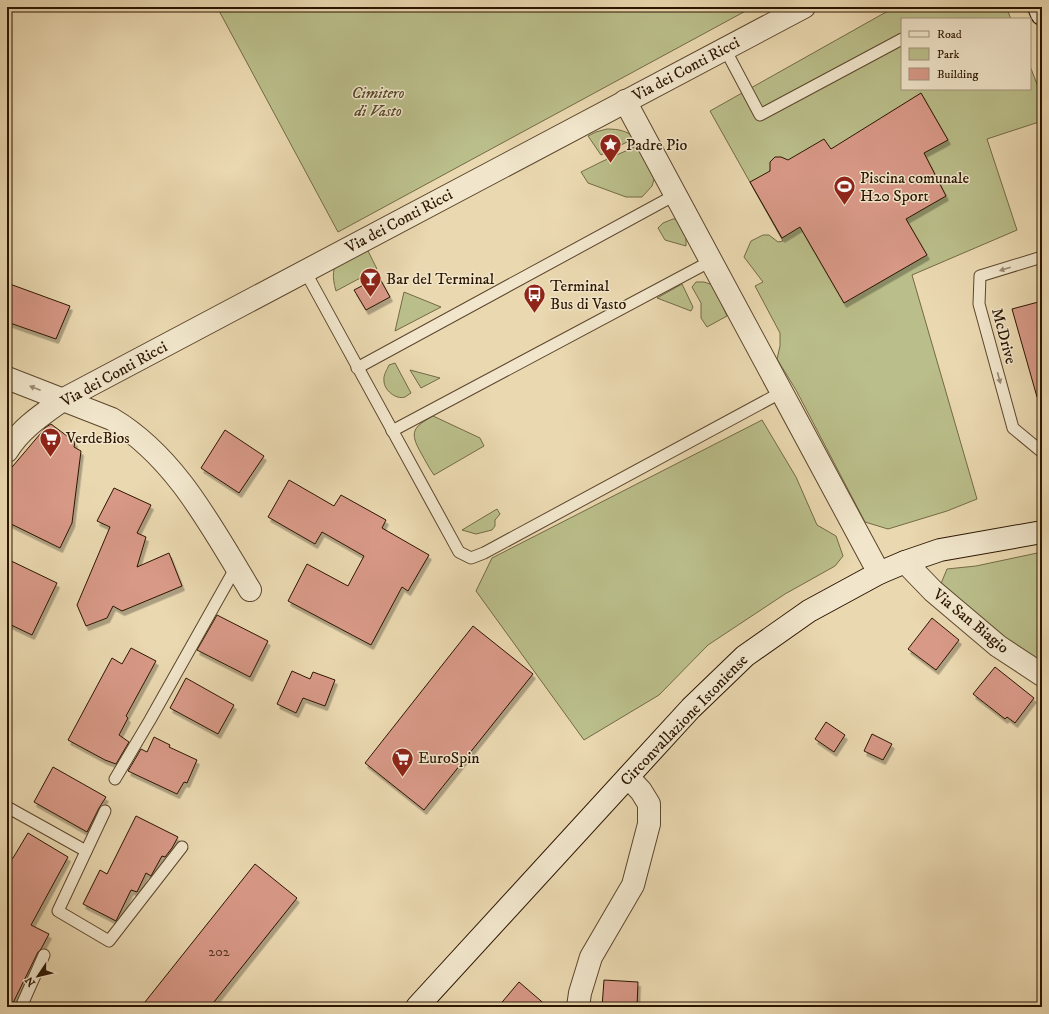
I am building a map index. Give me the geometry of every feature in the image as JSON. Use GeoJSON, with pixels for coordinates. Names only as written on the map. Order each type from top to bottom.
{"type":"FeatureCollection","features":[{"type":"Feature","properties":{"kind":"street","name":"Via dei Conti Ricci"},"geometry":{"type":"LineString","coordinates":[[7,451],[13,441],[32,422],[64,399],[804,7]]}},
{"type":"Feature","properties":{"kind":"street"},"geometry":{"type":"LineString","coordinates":[[1039,7],[1042,14]]}},
{"type":"Feature","properties":{"kind":"street"},"geometry":{"type":"LineString","coordinates":[[625,101],[879,573]]}},
{"type":"Feature","properties":{"kind":"street"},"geometry":{"type":"LineString","coordinates":[[7,378],[112,419],[141,440],[162,460],[194,500],[250,590]]}},
{"type":"Feature","properties":{"kind":"street","name":"Circonvallazione Istoniense"},"geometry":{"type":"LineString","coordinates":[[417,1007],[691,708],[745,656],[808,611],[879,573],[905,562],[940,550],[1042,532]]}},
{"type":"Feature","properties":{"kind":"street","name":"Via San Biagio"},"geometry":{"type":"LineString","coordinates":[[905,562],[933,591],[998,646],[1042,675]]}},
{"type":"Feature","properties":{"kind":"street"},"geometry":{"type":"LineString","coordinates":[[578,1007],[580,993],[591,957],[633,885],[649,824],[649,804],[641,791],[628,777]]}},
{"type":"Feature","properties":{"kind":"lane"},"geometry":{"type":"LineString","coordinates":[[725,49],[760,115],[901,41]]}},
{"type":"Feature","properties":{"kind":"lane"},"geometry":{"type":"LineString","coordinates":[[357,368],[675,195]]}},
{"type":"Feature","properties":{"kind":"lane","name":"McDrive"},"geometry":{"type":"LineString","coordinates":[[1042,257],[980,276],[979,304],[1013,428],[1042,452]]}},
{"type":"Feature","properties":{"kind":"lane"},"geometry":{"type":"LineString","coordinates":[[392,431],[711,261]]}},
{"type":"Feature","properties":{"kind":"lane"},"geometry":{"type":"LineString","coordinates":[[305,271],[459,552],[471,558],[484,553],[782,392]]}},
{"type":"Feature","properties":{"kind":"lane"},"geometry":{"type":"LineString","coordinates":[[115,778],[150,720],[236,567]]}},
{"type":"Feature","properties":{"kind":"lane"},"geometry":{"type":"LineString","coordinates":[[7,807],[86,851]]}},
{"type":"Feature","properties":{"kind":"lane"},"geometry":{"type":"LineString","coordinates":[[105,811],[58,911],[109,941],[182,847]]}},
{"type":"Feature","properties":{"kind":"lane"},"geometry":{"type":"LineString","coordinates":[[21,1007],[44,955]]}},
{"type":"Feature","properties":{"kind":"green space","name":"Cimitero di Vasto"},"geometry":{"type":"Polygon","coordinates":[[[217,7],[753,7],[338,232],[217,7]]]}},
{"type":"Feature","properties":{"kind":"green space"},"geometry":{"type":"Polygon","coordinates":[[[895,7],[1006,7],[1011,18],[901,18],[901,90],[1031,90],[1031,69],[1042,97],[1042,121],[987,139],[1017,230],[912,275],[977,499],[947,511],[888,529],[865,522],[796,390],[777,359],[780,346],[780,333],[755,286],[763,282],[744,257],[751,241],[763,235],[769,235],[778,242],[783,241],[710,111],[895,7]]]}},
{"type":"Feature","properties":{"kind":"green space"},"geometry":{"type":"Polygon","coordinates":[[[607,129],[622,131],[635,138],[601,155],[588,136],[607,129]]]}},
{"type":"Feature","properties":{"kind":"green space"},"geometry":{"type":"Polygon","coordinates":[[[639,145],[655,176],[652,186],[642,197],[626,197],[588,183],[581,172],[601,162],[639,145]]]}},
{"type":"Feature","properties":{"kind":"green space"},"geometry":{"type":"Polygon","coordinates":[[[673,219],[679,219],[686,233],[686,246],[665,240],[658,228],[663,223],[673,219]]]}},
{"type":"Feature","properties":{"kind":"green space"},"geometry":{"type":"Polygon","coordinates":[[[365,245],[377,269],[336,291],[334,273],[338,262],[365,245]]]}},
{"type":"Feature","properties":{"kind":"green space"},"geometry":{"type":"Polygon","coordinates":[[[696,282],[704,282],[713,285],[727,316],[707,327],[701,318],[701,303],[692,287],[696,282]]]}},
{"type":"Feature","properties":{"kind":"green space"},"geometry":{"type":"Polygon","coordinates":[[[682,284],[693,307],[691,311],[657,298],[682,284]]]}},
{"type":"Feature","properties":{"kind":"green space"},"geometry":{"type":"Polygon","coordinates":[[[404,292],[441,307],[395,331],[404,292]]]}},
{"type":"Feature","properties":{"kind":"green space"},"geometry":{"type":"Polygon","coordinates":[[[395,363],[411,393],[402,398],[394,396],[388,391],[384,379],[389,365],[395,363]]]}},
{"type":"Feature","properties":{"kind":"green space"},"geometry":{"type":"Polygon","coordinates":[[[410,370],[440,378],[421,388],[410,370]]]}},
{"type":"Feature","properties":{"kind":"green space"},"geometry":{"type":"Polygon","coordinates":[[[433,416],[480,438],[484,446],[434,475],[417,446],[414,435],[417,427],[421,423],[433,416]]]}},
{"type":"Feature","properties":{"kind":"green space"},"geometry":{"type":"Polygon","coordinates":[[[762,420],[796,477],[817,525],[836,536],[843,556],[835,566],[785,594],[708,645],[659,695],[584,740],[476,591],[492,558],[762,420]]]}},
{"type":"Feature","properties":{"kind":"green space"},"geometry":{"type":"Polygon","coordinates":[[[497,509],[500,514],[495,520],[495,526],[492,530],[476,534],[462,530],[497,509]]]}},
{"type":"Feature","properties":{"kind":"green space"},"geometry":{"type":"Polygon","coordinates":[[[1042,552],[1042,666],[969,614],[940,586],[947,569],[976,566],[1042,552]]]}},
{"type":"Feature","properties":{"kind":"building","name":"Piscina comunale H20 Sport"},"geometry":{"type":"Polygon","coordinates":[[[921,93],[948,140],[924,153],[946,196],[906,219],[927,255],[844,303],[800,227],[782,238],[750,182],[770,171],[770,162],[775,157],[781,157],[788,160],[824,139],[831,149],[921,93]]]}},
{"type":"Feature","properties":{"kind":"building","name":"Bar del Terminal"},"geometry":{"type":"Polygon","coordinates":[[[379,277],[390,297],[366,310],[354,290],[379,277]]]}},
{"type":"Feature","properties":{"kind":"building"},"geometry":{"type":"Polygon","coordinates":[[[7,283],[70,306],[56,339],[7,322],[7,283]]]}},
{"type":"Feature","properties":{"kind":"building"},"geometry":{"type":"Polygon","coordinates":[[[1042,301],[1042,396],[1037,397],[1012,309],[1042,301]]]}},
{"type":"Feature","properties":{"kind":"building"},"geometry":{"type":"Polygon","coordinates":[[[51,424],[75,442],[74,447],[81,451],[72,523],[60,548],[7,522],[7,473],[46,427],[51,424]]]}},
{"type":"Feature","properties":{"kind":"building"},"geometry":{"type":"Polygon","coordinates":[[[225,430],[264,456],[239,493],[201,468],[225,430]]]}},
{"type":"Feature","properties":{"kind":"building"},"geometry":{"type":"Polygon","coordinates":[[[289,480],[334,506],[341,495],[386,520],[382,528],[429,555],[408,591],[402,587],[371,645],[288,601],[307,564],[348,586],[364,556],[322,532],[315,544],[268,517],[289,480]]]}},
{"type":"Feature","properties":{"kind":"building"},"geometry":{"type":"Polygon","coordinates":[[[114,488],[151,505],[137,533],[146,537],[137,567],[169,553],[182,586],[122,611],[113,606],[107,618],[86,626],[77,605],[110,527],[97,521],[114,488]]]}},
{"type":"Feature","properties":{"kind":"building"},"geometry":{"type":"Polygon","coordinates":[[[7,559],[57,583],[32,635],[7,623],[7,559]]]}},
{"type":"Feature","properties":{"kind":"building"},"geometry":{"type":"Polygon","coordinates":[[[217,615],[268,641],[250,677],[197,650],[217,615]]]}},
{"type":"Feature","properties":{"kind":"building"},"geometry":{"type":"Polygon","coordinates":[[[932,618],[959,640],[936,670],[908,649],[932,618]]]}},
{"type":"Feature","properties":{"kind":"building"},"geometry":{"type":"Polygon","coordinates":[[[473,626],[533,674],[424,810],[365,763],[473,626]]]}},
{"type":"Feature","properties":{"kind":"building"},"geometry":{"type":"Polygon","coordinates":[[[131,648],[156,661],[126,716],[128,718],[119,735],[129,742],[116,764],[105,760],[68,740],[112,658],[122,664],[131,648]]]}},
{"type":"Feature","properties":{"kind":"building"},"geometry":{"type":"Polygon","coordinates":[[[995,667],[1034,698],[1015,723],[1007,717],[1005,719],[973,694],[995,667]]]}},
{"type":"Feature","properties":{"kind":"building"},"geometry":{"type":"Polygon","coordinates":[[[292,671],[310,679],[313,672],[335,680],[325,706],[303,698],[296,713],[277,704],[292,671]]]}},
{"type":"Feature","properties":{"kind":"building"},"geometry":{"type":"Polygon","coordinates":[[[186,678],[234,705],[218,734],[170,708],[186,678]]]}},
{"type":"Feature","properties":{"kind":"building"},"geometry":{"type":"Polygon","coordinates":[[[826,722],[845,735],[834,752],[815,739],[826,722]]]}},
{"type":"Feature","properties":{"kind":"building"},"geometry":{"type":"Polygon","coordinates":[[[872,734],[892,744],[883,760],[864,751],[872,734]]]}},
{"type":"Feature","properties":{"kind":"building"},"geometry":{"type":"Polygon","coordinates":[[[154,737],[170,745],[169,747],[197,760],[187,783],[184,782],[177,794],[128,771],[141,749],[147,752],[154,737]]]}},
{"type":"Feature","properties":{"kind":"building"},"geometry":{"type":"Polygon","coordinates":[[[53,767],[106,797],[87,832],[34,802],[53,767]]]}},
{"type":"Feature","properties":{"kind":"building"},"geometry":{"type":"Polygon","coordinates":[[[136,816],[178,837],[165,857],[162,856],[151,876],[146,873],[137,892],[131,890],[116,921],[83,904],[100,870],[107,874],[136,816]]]}},
{"type":"Feature","properties":{"kind":"building"},"geometry":{"type":"Polygon","coordinates":[[[28,833],[68,857],[31,925],[49,934],[38,952],[11,1007],[7,1007],[7,861],[13,858],[28,833]]]}},
{"type":"Feature","properties":{"kind":"building"},"geometry":{"type":"Polygon","coordinates":[[[255,864],[297,898],[210,1007],[141,1007],[255,864]]]}},
{"type":"Feature","properties":{"kind":"building"},"geometry":{"type":"Polygon","coordinates":[[[604,980],[638,982],[637,1007],[602,1007],[604,980]]]}},
{"type":"Feature","properties":{"kind":"building"},"geometry":{"type":"Polygon","coordinates":[[[519,982],[548,1007],[498,1007],[519,982]]]}},
{"type":"Feature","properties":{"kind":"place","name":"Padre Pio"},"geometry":{"type":"Point","coordinates":[610,164]}},
{"type":"Feature","properties":{"kind":"place","name":"Piscina comunale H20 Sport"},"geometry":{"type":"Point","coordinates":[845,206]}},
{"type":"Feature","properties":{"kind":"place","name":"Bar del Terminal"},"geometry":{"type":"Point","coordinates":[371,298]}},
{"type":"Feature","properties":{"kind":"place","name":"Terminal Bus di Vasto"},"geometry":{"type":"Point","coordinates":[534,314]}},
{"type":"Feature","properties":{"kind":"place","name":"VerdeBios"},"geometry":{"type":"Point","coordinates":[50,458]}},
{"type":"Feature","properties":{"kind":"place","name":"EuroSpin"},"geometry":{"type":"Point","coordinates":[403,778]}}]}
